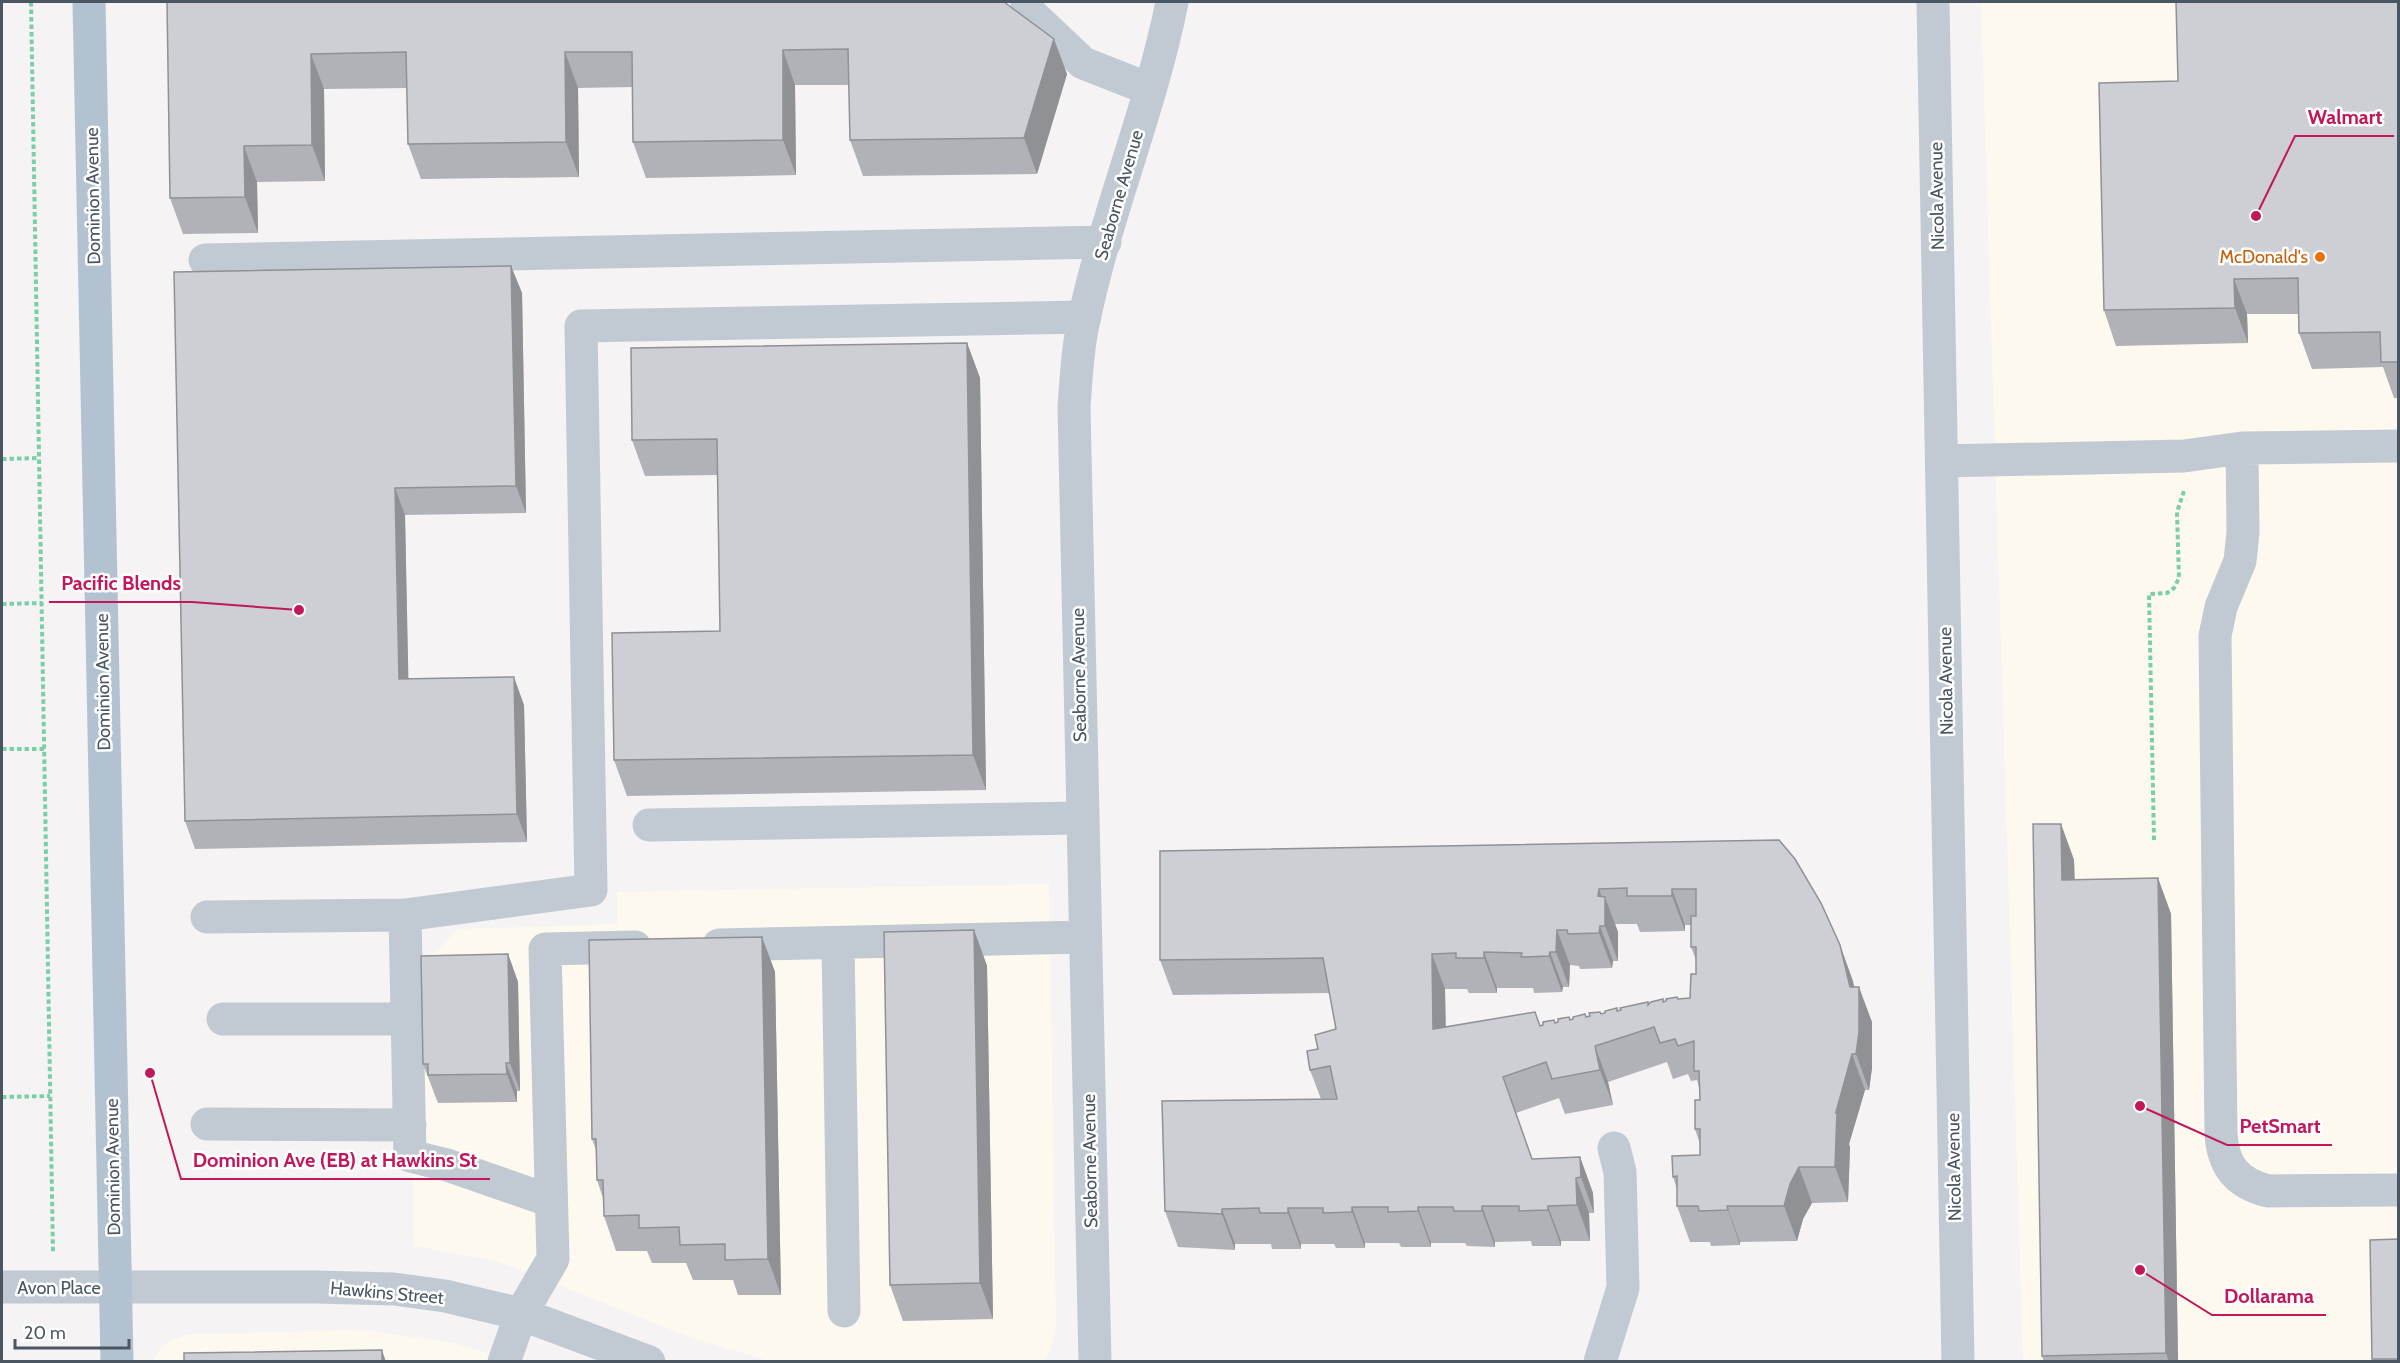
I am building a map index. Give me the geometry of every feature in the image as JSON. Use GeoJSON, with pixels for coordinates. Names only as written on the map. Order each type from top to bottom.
{"type":"FeatureCollection","features":[{"type":"Feature","properties":{"kind":"main road","name":"Dominion Avenue"},"geometry":{"type":"LineString","coordinates":[[89,2],[117,1362]]}},
{"type":"Feature","properties":{"kind":"street"},"geometry":{"type":"LineString","coordinates":[[1027,2],[1027,10],[1083,63],[1149,89]]}},
{"type":"Feature","properties":{"kind":"street","name":"Seaborne Avenue"},"geometry":{"type":"LineString","coordinates":[[1095,1362],[1074,452],[1077,364],[1085,317],[1172,2]]}},
{"type":"Feature","properties":{"kind":"street","name":"Nicola Avenue"},"geometry":{"type":"LineString","coordinates":[[1933,2],[1958,1362]]}},
{"type":"Feature","properties":{"kind":"street"},"geometry":{"type":"LineString","coordinates":[[205,260],[1105,242]]}},
{"type":"Feature","properties":{"kind":"street"},"geometry":{"type":"LineString","coordinates":[[207,917],[405,915],[591,890],[581,326],[1085,317]]}},
{"type":"Feature","properties":{"kind":"street"},"geometry":{"type":"LineString","coordinates":[[1942,461],[2184,456],[2242,448],[2398,446]]}},
{"type":"Feature","properties":{"kind":"street"},"geometry":{"type":"LineString","coordinates":[[2242,448],[2243,532],[2240,561],[2221,607],[2215,636],[2221,1134],[2224,1157],[2238,1177],[2252,1187],[2268,1191],[2398,1190]]}},
{"type":"Feature","properties":{"kind":"street"},"geometry":{"type":"LineString","coordinates":[[649,825],[1082,818]]}},
{"type":"Feature","properties":{"kind":"street"},"geometry":{"type":"LineString","coordinates":[[405,915],[410,1156],[447,1165],[551,1201]]}},
{"type":"Feature","properties":{"kind":"street"},"geometry":{"type":"LineString","coordinates":[[504,1362],[521,1314],[553,1258],[545,949],[1085,938]]}},
{"type":"Feature","properties":{"kind":"street"},"geometry":{"type":"LineString","coordinates":[[838,943],[844,1311]]}},
{"type":"Feature","properties":{"kind":"street"},"geometry":{"type":"LineString","coordinates":[[223,1019],[407,1019]]}},
{"type":"Feature","properties":{"kind":"street"},"geometry":{"type":"LineString","coordinates":[[207,1124],[410,1125]]}},
{"type":"Feature","properties":{"kind":"street"},"geometry":{"type":"LineString","coordinates":[[1600,1362],[1623,1288],[1620,1172],[1614,1148]]}},
{"type":"Feature","properties":{"kind":"street","name":"Avon Place"},"geometry":{"type":"LineString","coordinates":[[2,1287],[116,1288]]}},
{"type":"Feature","properties":{"kind":"street","name":"Hawkins Street"},"geometry":{"type":"LineString","coordinates":[[116,1288],[315,1287],[394,1289],[445,1296],[521,1314],[649,1362]]}},
{"type":"Feature","properties":{"kind":"path"},"geometry":{"type":"LineString","coordinates":[[31,2],[53,1255]]}},
{"type":"Feature","properties":{"kind":"path"},"geometry":{"type":"LineString","coordinates":[[2154,840],[2149,594],[2168,593],[2174,588],[2179,578],[2177,512],[2184,492],[2184,456]]}},
{"type":"Feature","properties":{"kind":"path"},"geometry":{"type":"LineString","coordinates":[[2,459],[39,458]]}},
{"type":"Feature","properties":{"kind":"path"},"geometry":{"type":"LineString","coordinates":[[2,604],[42,603]]}},
{"type":"Feature","properties":{"kind":"path"},"geometry":{"type":"LineString","coordinates":[[2,749],[44,749]]}},
{"type":"Feature","properties":{"kind":"path"},"geometry":{"type":"LineString","coordinates":[[2,1097],[51,1096]]}},
{"type":"Feature","properties":{"kind":"shaded area"},"geometry":{"type":"Polygon","coordinates":[[[1981,2],[2398,2],[2398,1361],[2023,1361],[1981,2]]]}},
{"type":"Feature","properties":{"kind":"shaded area"},"geometry":{"type":"Polygon","coordinates":[[[1049,884],[1056,1328],[1049,1354],[1043,1362],[769,1361],[689,1337],[513,1267],[486,1259],[414,1246],[410,991],[417,971],[458,929],[617,924],[617,892],[1049,884]]]}},
{"type":"Feature","properties":{"kind":"shaded area"},"geometry":{"type":"Polygon","coordinates":[[[365,1330],[450,1342],[516,1361],[153,1362],[165,1344],[188,1334],[365,1330]]]}},
{"type":"Feature","properties":{"kind":"building"},"geometry":{"type":"Polygon","coordinates":[[[167,2],[1004,2],[1054,39],[1024,138],[850,140],[848,49],[783,50],[783,140],[633,142],[632,52],[565,52],[566,142],[408,144],[406,52],[311,54],[312,145],[244,146],[245,197],[170,198],[167,2]]]}},
{"type":"Feature","properties":{"kind":"building"},"geometry":{"type":"Polygon","coordinates":[[[2176,2],[2398,2],[2398,362],[2381,362],[2380,332],[2299,333],[2298,278],[2234,279],[2235,308],[2104,310],[2099,83],[2178,81],[2176,2]]]}},
{"type":"Feature","properties":{"kind":"building"},"geometry":{"type":"Polygon","coordinates":[[[511,266],[516,486],[395,488],[399,679],[514,677],[517,814],[185,821],[174,272],[511,266]]]}},
{"type":"Feature","properties":{"kind":"building"},"geometry":{"type":"Polygon","coordinates":[[[967,343],[973,755],[614,760],[612,633],[720,631],[717,439],[632,440],[631,348],[967,343]]]}},
{"type":"Feature","properties":{"kind":"building"},"geometry":{"type":"Polygon","coordinates":[[[2033,824],[2061,824],[2062,880],[2158,878],[2166,1353],[2042,1356],[2033,824]]]}},
{"type":"Feature","properties":{"kind":"building"},"geometry":{"type":"Polygon","coordinates":[[[1779,840],[1795,859],[1821,903],[1840,945],[1850,987],[1859,987],[1859,1032],[1856,1054],[1852,1054],[1836,1112],[1835,1167],[1799,1167],[1790,1184],[1784,1206],[1727,1206],[1728,1210],[1699,1211],[1698,1206],[1677,1206],[1677,1176],[1673,1177],[1672,1156],[1700,1155],[1700,1129],[1695,1129],[1695,1100],[1700,1100],[1699,1071],[1694,1071],[1694,1041],[1678,1046],[1675,1039],[1660,1043],[1654,1027],[1595,1046],[1600,1070],[1552,1079],[1546,1062],[1503,1077],[1532,1159],[1580,1157],[1581,1177],[1576,1178],[1577,1205],[1548,1206],[1548,1210],[1519,1211],[1519,1206],[1482,1206],[1482,1211],[1454,1211],[1453,1207],[1418,1207],[1418,1211],[1388,1212],[1388,1207],[1352,1207],[1352,1212],[1323,1213],[1323,1208],[1288,1208],[1288,1213],[1260,1213],[1259,1208],[1222,1209],[1222,1214],[1165,1211],[1162,1101],[1337,1099],[1330,1066],[1310,1070],[1307,1051],[1318,1049],[1315,1035],[1336,1029],[1323,958],[1160,960],[1160,851],[1779,840]],[[1627,888],[1599,889],[1598,896],[1605,897],[1605,926],[1600,926],[1599,933],[1568,934],[1567,930],[1557,930],[1556,952],[1550,952],[1549,956],[1521,957],[1522,953],[1484,952],[1484,958],[1456,958],[1456,953],[1432,954],[1433,1029],[1535,1012],[1540,1026],[1543,1022],[1554,1020],[1555,1023],[1558,1019],[1569,1017],[1570,1020],[1585,1014],[1586,1017],[1590,1016],[1589,1013],[1600,1012],[1601,1014],[1617,1008],[1617,1011],[1621,1010],[1620,1008],[1648,1002],[1648,1005],[1663,999],[1663,1002],[1666,999],[1677,997],[1678,999],[1690,998],[1691,974],[1696,974],[1696,947],[1691,947],[1691,916],[1696,916],[1696,889],[1672,889],[1672,896],[1627,896],[1627,888]]]}},
{"type":"Feature","properties":{"kind":"building"},"geometry":{"type":"Polygon","coordinates":[[[974,930],[980,1283],[890,1285],[884,932],[974,930]]]}},
{"type":"Feature","properties":{"kind":"building"},"geometry":{"type":"Polygon","coordinates":[[[762,937],[768,1259],[725,1260],[725,1244],[680,1245],[679,1227],[639,1228],[639,1215],[604,1216],[603,1180],[597,1180],[596,1139],[592,1139],[589,940],[762,937]]]}},
{"type":"Feature","properties":{"kind":"building"},"geometry":{"type":"Polygon","coordinates":[[[508,954],[510,1063],[506,1063],[507,1074],[428,1075],[428,1064],[423,1064],[421,956],[508,954]]]}},
{"type":"Feature","properties":{"kind":"building"},"geometry":{"type":"Polygon","coordinates":[[[2398,1239],[2398,1359],[2372,1359],[2370,1240],[2398,1239]]]}},
{"type":"Feature","properties":{"kind":"building"},"geometry":{"type":"Polygon","coordinates":[[[382,1350],[382,1362],[184,1362],[184,1353],[382,1350]]]}},
{"type":"Feature","properties":{"kind":"place","name":"Walmart"},"geometry":{"type":"Point","coordinates":[2256,216]}},
{"type":"Feature","properties":{"kind":"place","name":"McDonald's"},"geometry":{"type":"Point","coordinates":[2320,257]}},
{"type":"Feature","properties":{"kind":"place","name":"Pacific Blends"},"geometry":{"type":"Point","coordinates":[299,610]}},
{"type":"Feature","properties":{"kind":"place","name":"Dominion Ave (EB) at Hawkins St"},"geometry":{"type":"Point","coordinates":[150,1073]}},
{"type":"Feature","properties":{"kind":"place","name":"PetSmart"},"geometry":{"type":"Point","coordinates":[2140,1106]}},
{"type":"Feature","properties":{"kind":"place","name":"Dollarama"},"geometry":{"type":"Point","coordinates":[2140,1270]}}]}
